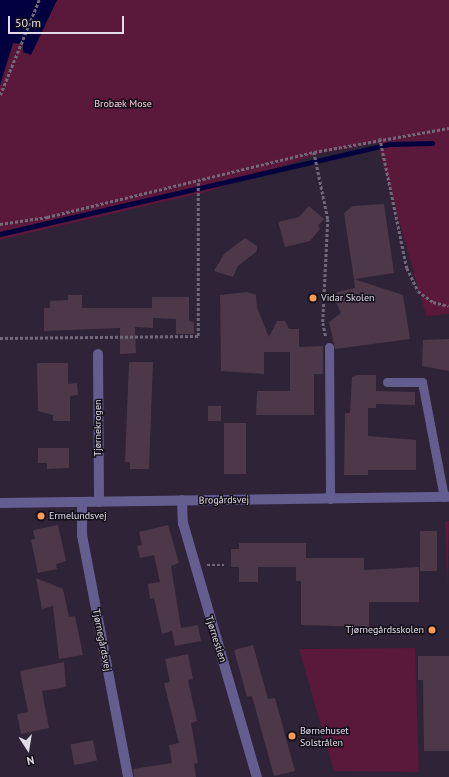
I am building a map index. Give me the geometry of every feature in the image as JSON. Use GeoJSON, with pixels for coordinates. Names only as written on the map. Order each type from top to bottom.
{"type":"FeatureCollection","features":[{"type":"Feature","properties":{"kind":"street","name":"Tjørnekrogen"},"geometry":{"type":"LineString","coordinates":[[98,354],[99,502]]}},
{"type":"Feature","properties":{"kind":"street","name":"Brogårdsvej"},"geometry":{"type":"LineString","coordinates":[[0,503],[446,497]]}},
{"type":"Feature","properties":{"kind":"street","name":"Tjørnestien"},"geometry":{"type":"LineString","coordinates":[[182,500],[183,523],[256,777]]}},
{"type":"Feature","properties":{"kind":"street","name":"Tjørnegårdsvej"},"geometry":{"type":"LineString","coordinates":[[82,503],[82,535],[128,777]]}},
{"type":"Feature","properties":{"kind":"lane"},"geometry":{"type":"LineString","coordinates":[[329,347],[330,499]]}},
{"type":"Feature","properties":{"kind":"lane"},"geometry":{"type":"LineString","coordinates":[[387,382],[422,382],[446,497]]}},
{"type":"Feature","properties":{"kind":"path"},"geometry":{"type":"LineString","coordinates":[[0,95],[12,60],[39,0]]}},
{"type":"Feature","properties":{"kind":"path"},"geometry":{"type":"LineString","coordinates":[[0,224],[47,217],[198,183],[314,153],[449,128]]}},
{"type":"Feature","properties":{"kind":"path"},"geometry":{"type":"LineString","coordinates":[[380,140],[407,268],[418,291],[433,302],[449,306]]}},
{"type":"Feature","properties":{"kind":"path"},"geometry":{"type":"LineString","coordinates":[[314,153],[328,219],[323,323],[329,347]]}},
{"type":"Feature","properties":{"kind":"path"},"geometry":{"type":"LineString","coordinates":[[0,338],[198,336],[198,183]]}},
{"type":"Feature","properties":{"kind":"green space","name":"Brobæk Mose"},"geometry":{"type":"Polygon","coordinates":[[[57,0],[449,0],[449,314],[426,316],[377,143],[322,153],[206,192],[0,240],[0,85],[13,43],[23,44],[22,50],[31,54],[57,0]]]}},
{"type":"Feature","properties":{"kind":"green space"},"geometry":{"type":"Polygon","coordinates":[[[445,521],[449,521],[447,600],[447,578],[445,521]]]}},
{"type":"Feature","properties":{"kind":"green space","name":"Tjørnegårdsskolen"},"geometry":{"type":"Polygon","coordinates":[[[415,648],[419,772],[334,771],[299,649],[415,648]]]}},
{"type":"Feature","properties":{"kind":"shaded area"},"geometry":{"type":"Polygon","coordinates":[[[0,0],[57,0],[31,55],[23,52],[23,44],[13,43],[0,85],[0,0]]]}},
{"type":"Feature","properties":{"kind":"building"},"geometry":{"type":"Polygon","coordinates":[[[384,204],[394,273],[354,279],[344,213],[353,206],[384,204]]]}},
{"type":"Feature","properties":{"kind":"building"},"geometry":{"type":"Polygon","coordinates":[[[309,206],[324,219],[318,226],[320,229],[310,241],[285,247],[278,222],[299,217],[309,206]]]}},
{"type":"Feature","properties":{"kind":"building"},"geometry":{"type":"Polygon","coordinates":[[[245,238],[257,246],[257,251],[238,266],[233,277],[214,271],[224,254],[245,238]]]}},
{"type":"Feature","properties":{"kind":"building"},"geometry":{"type":"Polygon","coordinates":[[[354,279],[403,295],[410,339],[335,349],[329,322],[341,313],[335,300],[337,292],[355,288],[354,279]]]}},
{"type":"Feature","properties":{"kind":"building"},"geometry":{"type":"Polygon","coordinates":[[[247,292],[256,295],[257,308],[269,337],[277,321],[285,321],[289,329],[299,329],[299,347],[323,346],[323,374],[314,374],[314,415],[256,415],[257,391],[290,391],[290,352],[264,352],[264,374],[221,371],[220,295],[247,292]]]}},
{"type":"Feature","properties":{"kind":"building"},"geometry":{"type":"Polygon","coordinates":[[[68,295],[82,295],[82,308],[152,308],[152,297],[189,297],[189,321],[194,322],[194,334],[176,334],[176,319],[153,318],[153,328],[135,327],[136,353],[120,354],[120,328],[44,331],[44,308],[50,308],[50,301],[68,300],[68,295]]]}},
{"type":"Feature","properties":{"kind":"building"},"geometry":{"type":"Polygon","coordinates":[[[449,339],[449,371],[422,366],[423,340],[449,339]]]}},
{"type":"Feature","properties":{"kind":"building"},"geometry":{"type":"Polygon","coordinates":[[[129,362],[153,362],[149,469],[130,469],[130,462],[125,462],[129,362]]]}},
{"type":"Feature","properties":{"kind":"building"},"geometry":{"type":"Polygon","coordinates":[[[37,363],[68,363],[68,384],[77,383],[78,395],[70,396],[70,421],[53,421],[53,415],[38,411],[37,363]]]}},
{"type":"Feature","properties":{"kind":"building"},"geometry":{"type":"Polygon","coordinates":[[[357,375],[376,375],[376,391],[415,392],[415,405],[376,404],[376,408],[368,408],[368,436],[416,440],[416,470],[368,470],[368,475],[344,475],[345,413],[350,413],[352,377],[357,375]]]}},
{"type":"Feature","properties":{"kind":"building"},"geometry":{"type":"Polygon","coordinates":[[[208,406],[221,406],[221,421],[208,421],[208,406]]]}},
{"type":"Feature","properties":{"kind":"building"},"geometry":{"type":"Polygon","coordinates":[[[224,423],[246,423],[246,474],[224,474],[224,423]]]}},
{"type":"Feature","properties":{"kind":"building"},"geometry":{"type":"Polygon","coordinates":[[[38,448],[69,448],[69,468],[47,469],[47,463],[38,463],[38,448]]]}},
{"type":"Feature","properties":{"kind":"building"},"geometry":{"type":"Polygon","coordinates":[[[58,525],[66,561],[56,564],[57,569],[38,573],[31,540],[35,539],[33,530],[58,525]]]}},
{"type":"Feature","properties":{"kind":"building"},"geometry":{"type":"Polygon","coordinates":[[[168,525],[179,563],[171,566],[181,628],[198,625],[201,641],[175,646],[172,631],[162,634],[154,598],[150,599],[148,584],[160,582],[154,555],[140,558],[137,546],[142,545],[139,532],[168,525]]]}},
{"type":"Feature","properties":{"kind":"building"},"geometry":{"type":"Polygon","coordinates":[[[420,531],[437,531],[437,571],[420,571],[420,531]]]}},
{"type":"Feature","properties":{"kind":"building"},"geometry":{"type":"Polygon","coordinates":[[[239,543],[306,543],[306,558],[364,558],[364,570],[419,567],[419,602],[369,602],[369,627],[301,625],[301,581],[296,581],[296,567],[258,567],[258,582],[239,582],[239,567],[231,567],[231,549],[239,549],[239,543]]]}},
{"type":"Feature","properties":{"kind":"building"},"geometry":{"type":"Polygon","coordinates":[[[36,578],[63,589],[69,617],[75,616],[83,655],[59,659],[53,606],[42,609],[36,578]]]}},
{"type":"Feature","properties":{"kind":"building"},"geometry":{"type":"Polygon","coordinates":[[[253,645],[268,699],[275,698],[295,771],[274,776],[252,696],[247,697],[234,650],[253,645]]]}},
{"type":"Feature","properties":{"kind":"building"},"geometry":{"type":"Polygon","coordinates":[[[188,654],[193,679],[188,680],[197,721],[191,723],[198,763],[194,764],[196,777],[134,777],[133,769],[172,763],[169,745],[179,743],[164,683],[170,682],[165,659],[188,654]]]}},
{"type":"Feature","properties":{"kind":"building"},"geometry":{"type":"Polygon","coordinates":[[[418,656],[449,656],[449,751],[424,751],[423,680],[418,680],[418,656]]]}},
{"type":"Feature","properties":{"kind":"building"},"geometry":{"type":"Polygon","coordinates":[[[64,662],[66,687],[42,691],[49,728],[21,734],[17,714],[28,712],[20,671],[64,662]]]}},
{"type":"Feature","properties":{"kind":"building"},"geometry":{"type":"Polygon","coordinates":[[[93,740],[97,761],[74,765],[70,744],[93,740]]]}},
{"type":"Feature","properties":{"kind":"waterway"},"geometry":{"type":"LineString","coordinates":[[0,234],[390,144],[432,143]]}},
{"type":"Feature","properties":{"kind":"place","name":"Vidar Skolen"},"geometry":{"type":"Point","coordinates":[313,298]}},
{"type":"Feature","properties":{"kind":"place","name":"Ermelundsvej"},"geometry":{"type":"Point","coordinates":[41,516]}},
{"type":"Feature","properties":{"kind":"place","name":"Tjørnegårdsskolen"},"geometry":{"type":"Point","coordinates":[432,630]}},
{"type":"Feature","properties":{"kind":"place","name":"Børnehuset Solstrålen"},"geometry":{"type":"Point","coordinates":[292,736]}}]}
